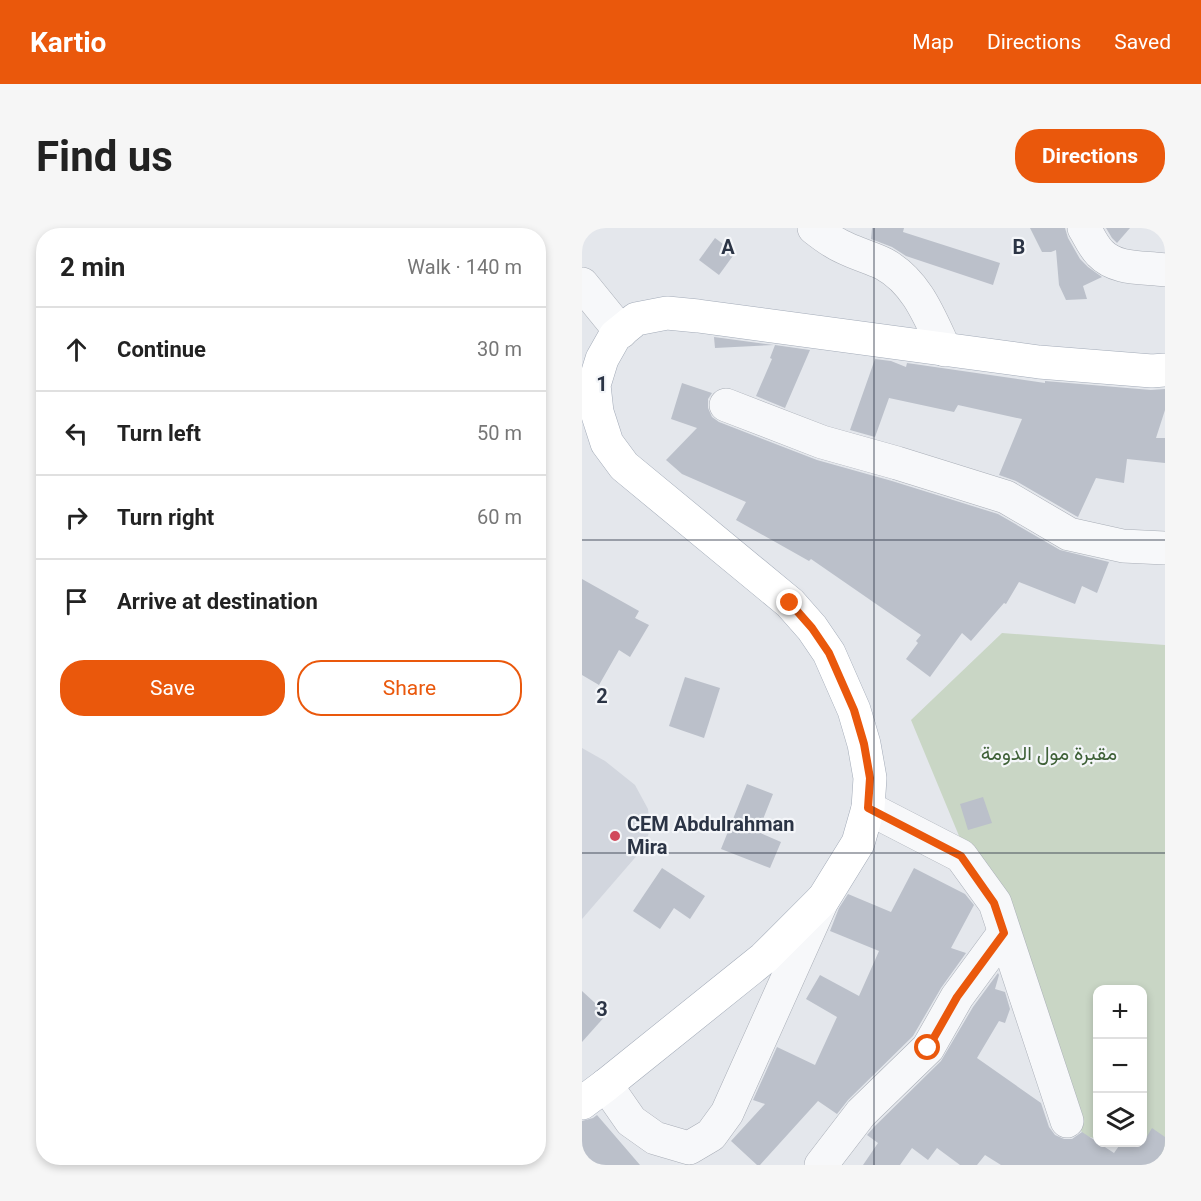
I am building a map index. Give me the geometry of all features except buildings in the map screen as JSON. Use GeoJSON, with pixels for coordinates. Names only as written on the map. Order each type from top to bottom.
{"type":"FeatureCollection","features":[{"type":"Feature","properties":{"kind":"main road"},"geometry":{"type":"LineString","coordinates":[[594,1094],[764,958],[824,898],[858,843],[868,808],[870,778],[864,744],[854,710],[829,653],[812,628],[790,603],[624,466],[607,443],[597,412],[594,385],[602,359],[615,336],[636,319],[667,313],[1039,362],[1152,371],[1165,370]]}},
{"type":"Feature","properties":{"kind":"street"},"geometry":{"type":"LineString","coordinates":[[814,228],[845,249],[883,264],[901,275],[915,291],[945,350]]}},
{"type":"Feature","properties":{"kind":"street"},"geometry":{"type":"LineString","coordinates":[[1084,228],[1100,253],[1113,263],[1135,268],[1165,270]]}},
{"type":"Feature","properties":{"kind":"street"},"geometry":{"type":"LineString","coordinates":[[582,284],[621,332]]}},
{"type":"Feature","properties":{"kind":"street"},"geometry":{"type":"LineString","coordinates":[[726,405],[822,442],[1006,497],[1069,534],[1123,546],[1165,548]]}},
{"type":"Feature","properties":{"kind":"street"},"geometry":{"type":"LineString","coordinates":[[868,808],[961,856],[994,903],[1067,1121]]}},
{"type":"Feature","properties":{"kind":"street"},"geometry":{"type":"LineString","coordinates":[[594,1094],[655,1138],[692,1157],[727,1113],[824,898]]}},
{"type":"Feature","properties":{"kind":"street"},"geometry":{"type":"LineString","coordinates":[[820,1165],[861,1113],[928,1048],[957,997],[1004,933]]}},
{"type":"Feature","properties":{"kind":"shaded area","name":"CEM Abdulrahman Mira"},"geometry":{"type":"Polygon","coordinates":[[[582,748],[605,761],[635,785],[648,809],[650,827],[646,845],[582,919],[582,748]]]}},
{"type":"Feature","properties":{"kind":"green space","name":"مقبرة مول الدومة"},"geometry":{"type":"Polygon","coordinates":[[[1002,633],[1165,645],[1165,1157],[1126,1147],[1147,1147],[1147,985],[1093,985],[1093,1138],[1083,1135],[911,720],[1002,633]]]}},
{"type":"Feature","properties":{"kind":"place","name":"CEM Abdulrahman Mira"},"geometry":{"type":"Point","coordinates":[615,836]}},
{"type":"Feature","properties":{"kind":"route"},"geometry":{"type":"LineString","coordinates":[[790,603],[812,628],[829,653],[854,710],[864,744],[870,778],[868,808],[961,856],[994,903],[1004,933],[957,997],[928,1048]]}}]}
